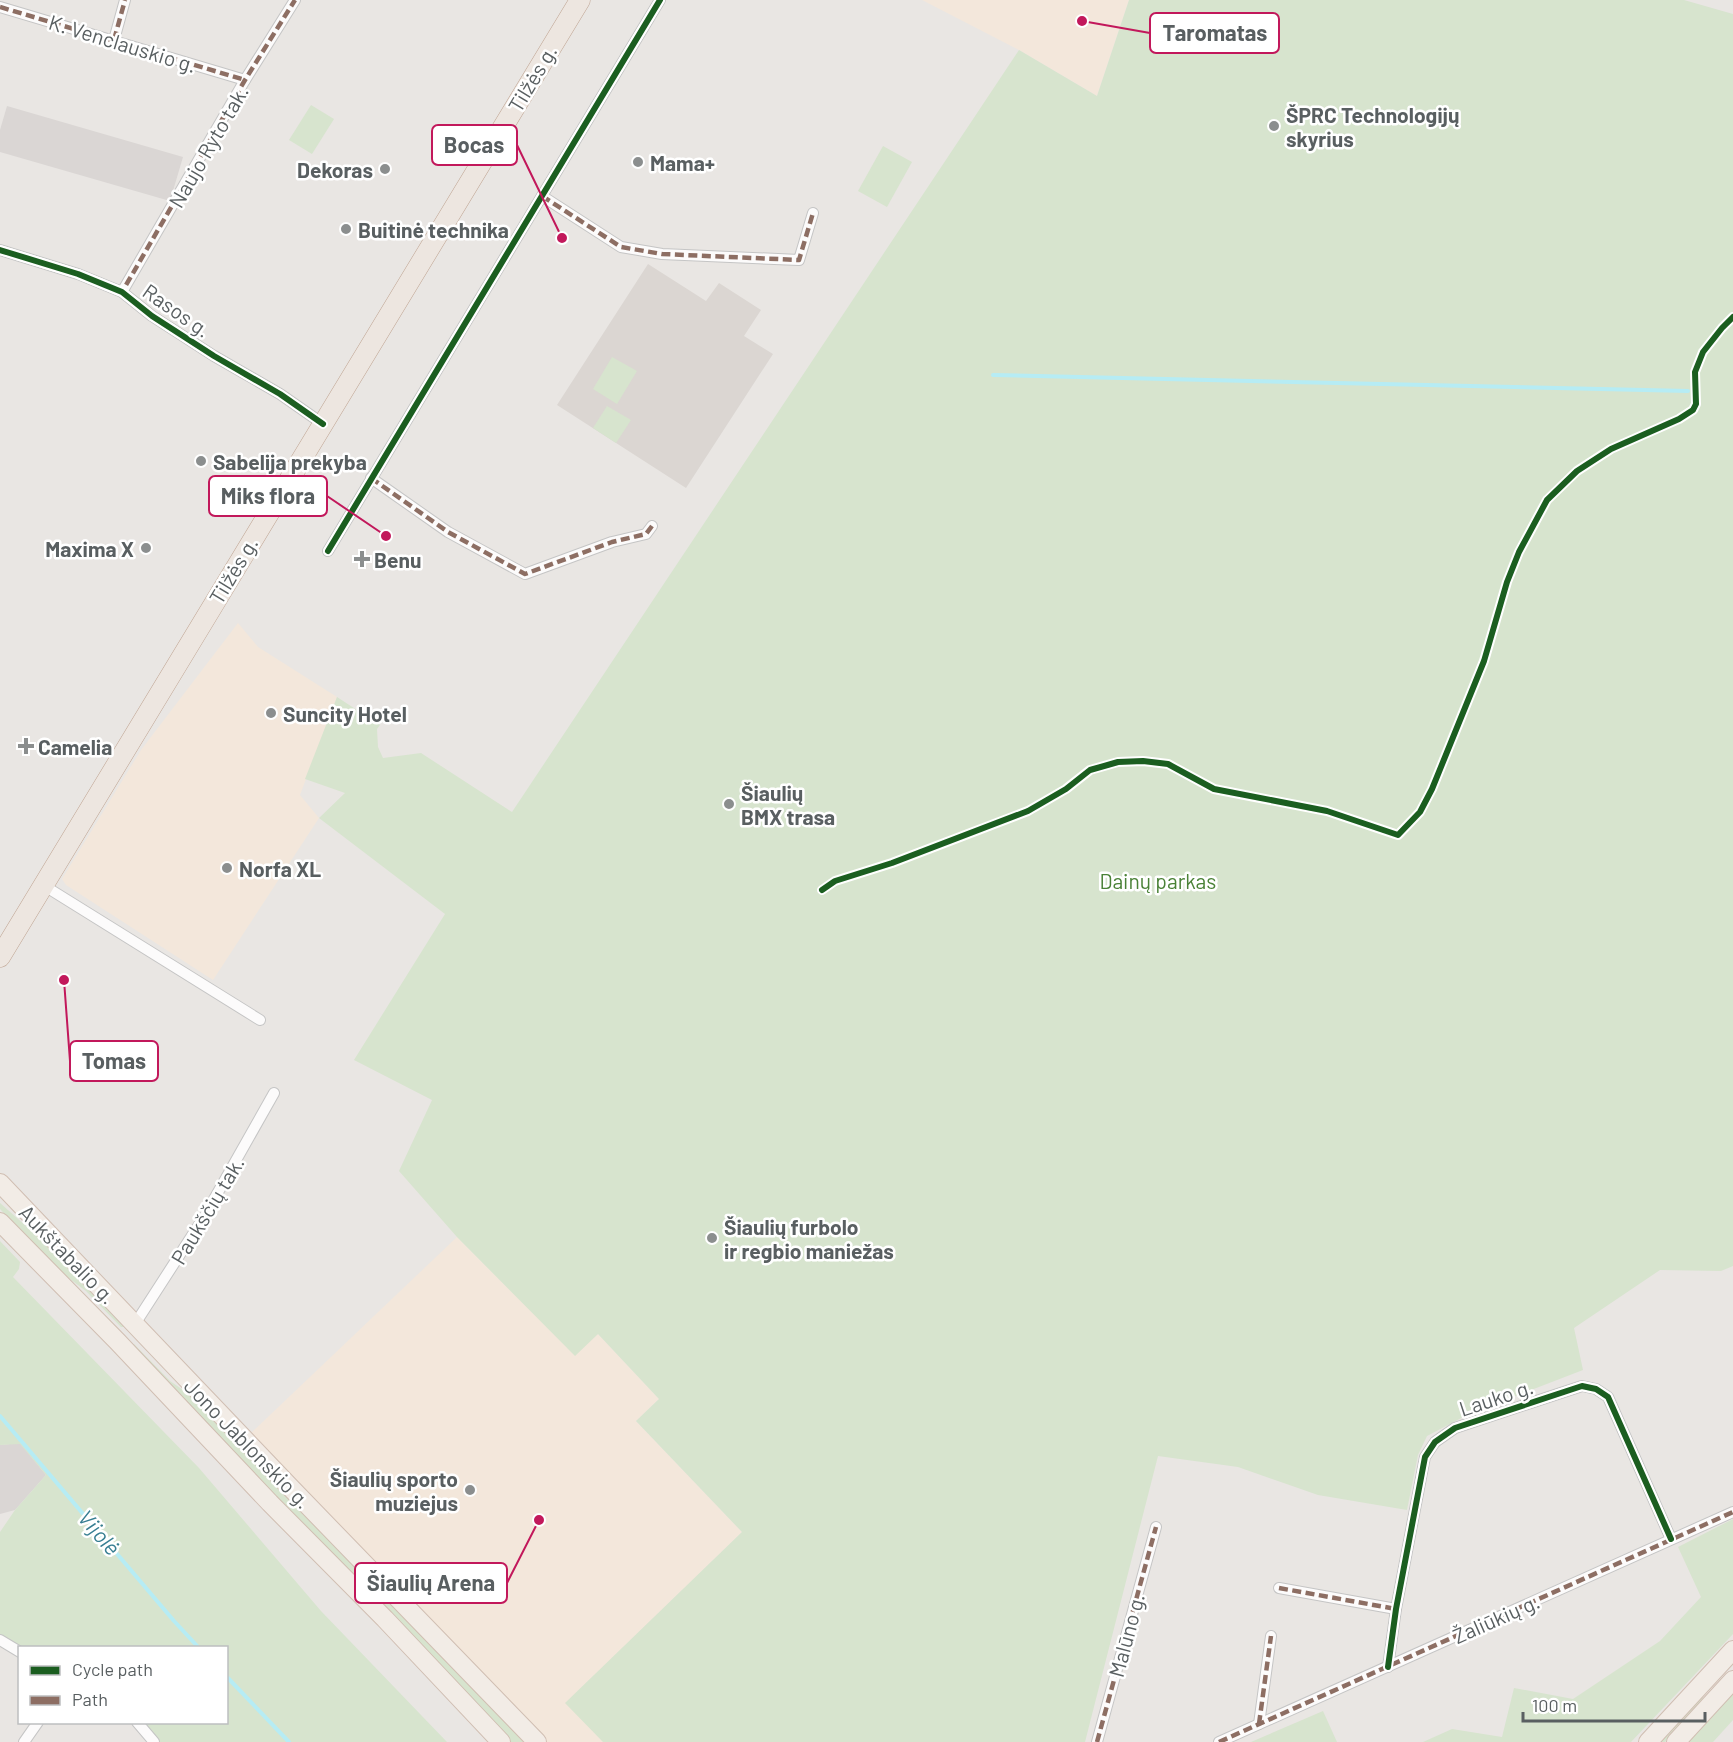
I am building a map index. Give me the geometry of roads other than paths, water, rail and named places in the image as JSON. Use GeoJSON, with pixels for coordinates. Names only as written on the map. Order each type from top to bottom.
{"type":"FeatureCollection","features":[{"type":"Feature","properties":{"kind":"highway","name":"Tilžės g."},"geometry":{"type":"LineString","coordinates":[[0,957],[580,0]]}},
{"type":"Feature","properties":{"kind":"main road","name":"Aukštabalio g."},"geometry":{"type":"LineString","coordinates":[[0,1183],[135,1324]]}},
{"type":"Feature","properties":{"kind":"main road","name":"Aukštabalio g."},"geometry":{"type":"LineString","coordinates":[[0,1222],[117,1341]]}},
{"type":"Feature","properties":{"kind":"main road"},"geometry":{"type":"LineString","coordinates":[[117,1341],[135,1324]]}},
{"type":"Feature","properties":{"kind":"main road","name":"Jono Jablonskio g."},"geometry":{"type":"LineString","coordinates":[[135,1324],[537,1742]]}},
{"type":"Feature","properties":{"kind":"main road","name":"Jono Jablonskio g."},"geometry":{"type":"LineString","coordinates":[[117,1341],[238,1470],[385,1619],[501,1742]]}},
{"type":"Feature","properties":{"kind":"main road"},"geometry":{"type":"LineString","coordinates":[[1648,1742],[1733,1650]]}},
{"type":"Feature","properties":{"kind":"main road"},"geometry":{"type":"LineString","coordinates":[[1676,1742],[1733,1680]]}},
{"type":"Feature","properties":{"kind":"main road"},"geometry":{"type":"LineString","coordinates":[[1699,1686],[1714,1700]]}},
{"type":"Feature","properties":{"kind":"street"},"geometry":{"type":"LineString","coordinates":[[114,40],[125,0]]}},
{"type":"Feature","properties":{"kind":"street","name":"Naujo Ryto tak."},"geometry":{"type":"LineString","coordinates":[[123,292],[295,0]]}},
{"type":"Feature","properties":{"kind":"street"},"geometry":{"type":"LineString","coordinates":[[328,551],[660,0]]}},
{"type":"Feature","properties":{"kind":"street","name":"K. Venclauskio g."},"geometry":{"type":"LineString","coordinates":[[0,7],[246,80]]}},
{"type":"Feature","properties":{"kind":"street"},"geometry":{"type":"LineString","coordinates":[[542,196],[621,247],[662,255],[799,260],[813,213]]}},
{"type":"Feature","properties":{"kind":"street","name":"Rasos g."},"geometry":{"type":"LineString","coordinates":[[0,250],[78,274],[123,292],[162,322],[280,394],[323,424]]}},
{"type":"Feature","properties":{"kind":"street"},"geometry":{"type":"LineString","coordinates":[[371,478],[448,532],[525,574],[612,542],[645,534],[652,526]]}},
{"type":"Feature","properties":{"kind":"street"},"geometry":{"type":"LineString","coordinates":[[44,885],[260,1020]]}},
{"type":"Feature","properties":{"kind":"street","name":"Paukščių tak."},"geometry":{"type":"LineString","coordinates":[[135,1324],[204,1217],[274,1093]]}},
{"type":"Feature","properties":{"kind":"street","name":"Lauko g."},"geometry":{"type":"LineString","coordinates":[[1388,1667],[1396,1610],[1425,1457],[1435,1442],[1455,1428],[1582,1386],[1596,1389],[1608,1397],[1671,1539]]}},
{"type":"Feature","properties":{"kind":"street","name":"Žaliūkių g."},"geometry":{"type":"LineString","coordinates":[[1218,1742],[1733,1512]]}},
{"type":"Feature","properties":{"kind":"street","name":"Malūno g."},"geometry":{"type":"LineString","coordinates":[[1097,1742],[1156,1527]]}},
{"type":"Feature","properties":{"kind":"street"},"geometry":{"type":"LineString","coordinates":[[1279,1588],[1396,1610]]}},
{"type":"Feature","properties":{"kind":"street"},"geometry":{"type":"LineString","coordinates":[[1259,1724],[1271,1636]]}},
{"type":"Feature","properties":{"kind":"street"},"geometry":{"type":"LineString","coordinates":[[0,1640],[18,1651]]}},
{"type":"Feature","properties":{"kind":"street"},"geometry":{"type":"LineString","coordinates":[[24,1742],[37,1724]]}},
{"type":"Feature","properties":{"kind":"street"},"geometry":{"type":"LineString","coordinates":[[139,1724],[154,1742]]}},
{"type":"Feature","properties":{"kind":"waterway"},"geometry":{"type":"LineString","coordinates":[[993,375],[1688,391]]}},
{"type":"Feature","properties":{"kind":"waterway","name":"Vijolė"},"geometry":{"type":"LineString","coordinates":[[0,1416],[197,1646]]}},
{"type":"Feature","properties":{"kind":"waterway","name":"Vijolė"},"geometry":{"type":"LineString","coordinates":[[228,1678],[289,1742]]}},
{"type":"Feature","properties":{"kind":"place","name":"Taromatas"},"geometry":{"type":"Point","coordinates":[1082,21]}},
{"type":"Feature","properties":{"kind":"place","name":"ŠPRC Technologijų skyrius"},"geometry":{"type":"Point","coordinates":[1274,126]}},
{"type":"Feature","properties":{"kind":"place","name":"Mama+"},"geometry":{"type":"Point","coordinates":[638,162]}},
{"type":"Feature","properties":{"kind":"place","name":"Dekoras"},"geometry":{"type":"Point","coordinates":[385,169]}},
{"type":"Feature","properties":{"kind":"place","name":"Buitinė technika"},"geometry":{"type":"Point","coordinates":[346,229]}},
{"type":"Feature","properties":{"kind":"place","name":"Bocas"},"geometry":{"type":"Point","coordinates":[562,238]}},
{"type":"Feature","properties":{"kind":"place","name":"Sabelija prekyba"},"geometry":{"type":"Point","coordinates":[201,461]}},
{"type":"Feature","properties":{"kind":"place","name":"Miks flora"},"geometry":{"type":"Point","coordinates":[386,536]}},
{"type":"Feature","properties":{"kind":"place","name":"Maxima X"},"geometry":{"type":"Point","coordinates":[146,548]}},
{"type":"Feature","properties":{"kind":"place","name":"Benu"},"geometry":{"type":"Point","coordinates":[362,559]}},
{"type":"Feature","properties":{"kind":"place","name":"Suncity Hotel"},"geometry":{"type":"Point","coordinates":[271,713]}},
{"type":"Feature","properties":{"kind":"place","name":"Camelia"},"geometry":{"type":"Point","coordinates":[26,746]}},
{"type":"Feature","properties":{"kind":"place","name":"Šiaulių BMX trasa"},"geometry":{"type":"Point","coordinates":[729,804]}},
{"type":"Feature","properties":{"kind":"place","name":"Norfa XL"},"geometry":{"type":"Point","coordinates":[227,868]}},
{"type":"Feature","properties":{"kind":"place","name":"Tomas"},"geometry":{"type":"Point","coordinates":[64,980]}},
{"type":"Feature","properties":{"kind":"place","name":"Šiaulių furbolo ir regbio maniežas"},"geometry":{"type":"Point","coordinates":[712,1238]}},
{"type":"Feature","properties":{"kind":"place","name":"Šiaulių sporto muziejus"},"geometry":{"type":"Point","coordinates":[470,1490]}},
{"type":"Feature","properties":{"kind":"place","name":"Šiaulių Arena"},"geometry":{"type":"Point","coordinates":[539,1520]}},
{"type":"Feature","properties":{"kind":"park label","name":"Dainų parkas"},"geometry":{"type":"Point","coordinates":[1158,880]}}]}
